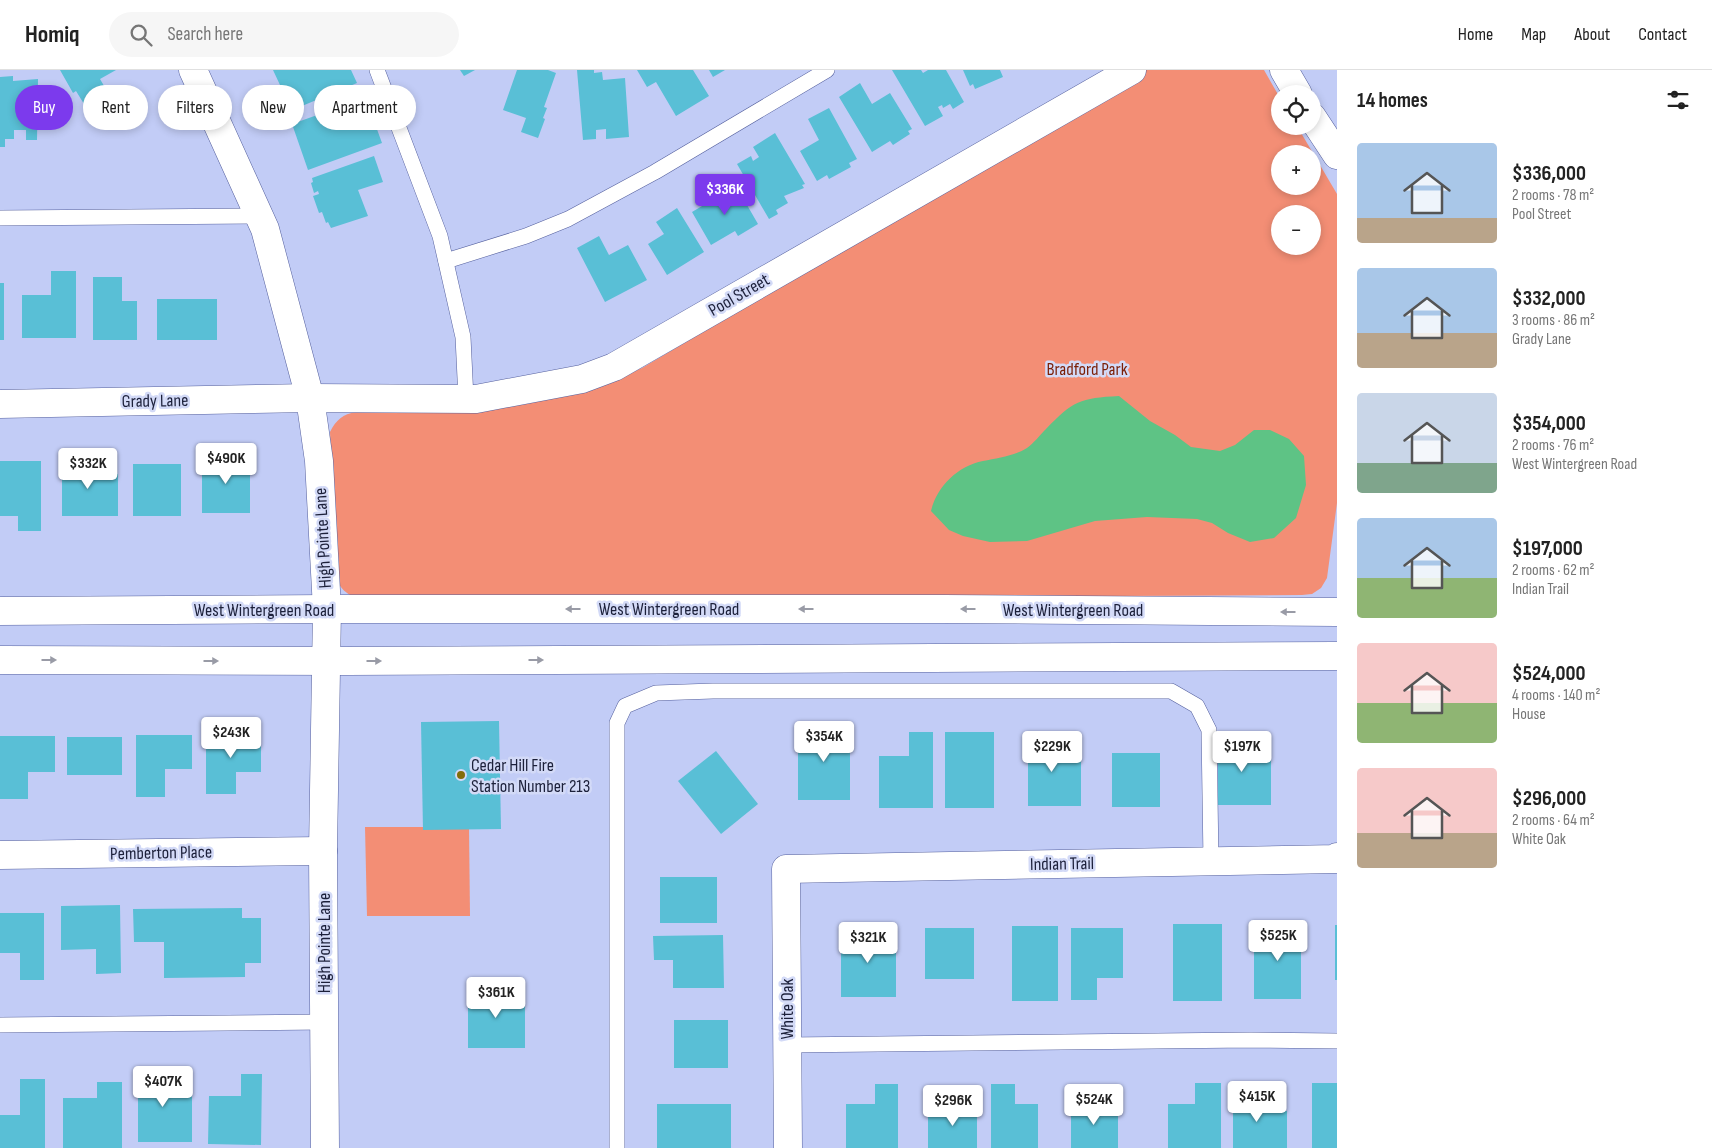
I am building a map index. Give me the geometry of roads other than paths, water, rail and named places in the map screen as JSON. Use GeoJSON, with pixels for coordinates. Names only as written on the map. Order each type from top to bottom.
{"type":"FeatureCollection","features":[{"type":"Feature","properties":{"kind":"street","name":"High Pointe Lane"},"geometry":{"type":"LineString","coordinates":[[193,70],[265,229],[310,398],[320,461],[327,609],[323,851],[325,1148]]}},
{"type":"Feature","properties":{"kind":"street","name":"Pool Street"},"geometry":{"type":"LineString","coordinates":[[310,398],[476,399],[582,379],[614,367],[1132,70]]}},
{"type":"Feature","properties":{"kind":"street"},"geometry":{"type":"LineString","coordinates":[[1284,70],[1293,85]]}},
{"type":"Feature","properties":{"kind":"street"},"geometry":{"type":"LineString","coordinates":[[1321,131],[1337,155]]}},
{"type":"Feature","properties":{"kind":"street","name":"Grady Lane"},"geometry":{"type":"LineString","coordinates":[[0,404],[310,398]]}},
{"type":"Feature","properties":{"kind":"street","name":"West Wintergreen Road"},"geometry":{"type":"LineString","coordinates":[[0,611],[954,609],[1337,612]]}},
{"type":"Feature","properties":{"kind":"street"},"geometry":{"type":"LineString","coordinates":[[0,660],[326,661],[1337,656]]}},
{"type":"Feature","properties":{"kind":"street","name":"Pemberton Place"},"geometry":{"type":"LineString","coordinates":[[0,855],[323,851]]}},
{"type":"Feature","properties":{"kind":"street","name":"Indian Trail"},"geometry":{"type":"LineString","coordinates":[[786,869],[1337,858]]}},
{"type":"Feature","properties":{"kind":"street","name":"White Oak"},"geometry":{"type":"LineString","coordinates":[[786,869],[788,1148]]}},
{"type":"Feature","properties":{"kind":"lane"},"geometry":{"type":"LineString","coordinates":[[377,70],[440,236],[463,337],[466,399]]}},
{"type":"Feature","properties":{"kind":"lane"},"geometry":{"type":"LineString","coordinates":[[446,261],[526,236],[568,219],[655,172],[827,70]]}},
{"type":"Feature","properties":{"kind":"lane"},"geometry":{"type":"LineString","coordinates":[[0,218],[259,216]]}},
{"type":"Feature","properties":{"kind":"lane"},"geometry":{"type":"LineString","coordinates":[[618,1148],[617,723],[625,706],[656,693],[713,691],[1171,691],[1197,706],[1209,730],[1211,861]]}},
{"type":"Feature","properties":{"kind":"lane"},"geometry":{"type":"LineString","coordinates":[[0,1025],[324,1022]]}},
{"type":"Feature","properties":{"kind":"lane"},"geometry":{"type":"LineString","coordinates":[[787,1046],[1251,1040],[1337,1041]]}},
{"type":"Feature","properties":{"kind":"place","name":"Cedar Hill Fire Station Number 213"},"geometry":{"type":"Point","coordinates":[461,775]}},
{"type":"Feature","properties":{"kind":"park label","name":"Bradford Park"},"geometry":{"type":"Point","coordinates":[1087,369]}}]}
